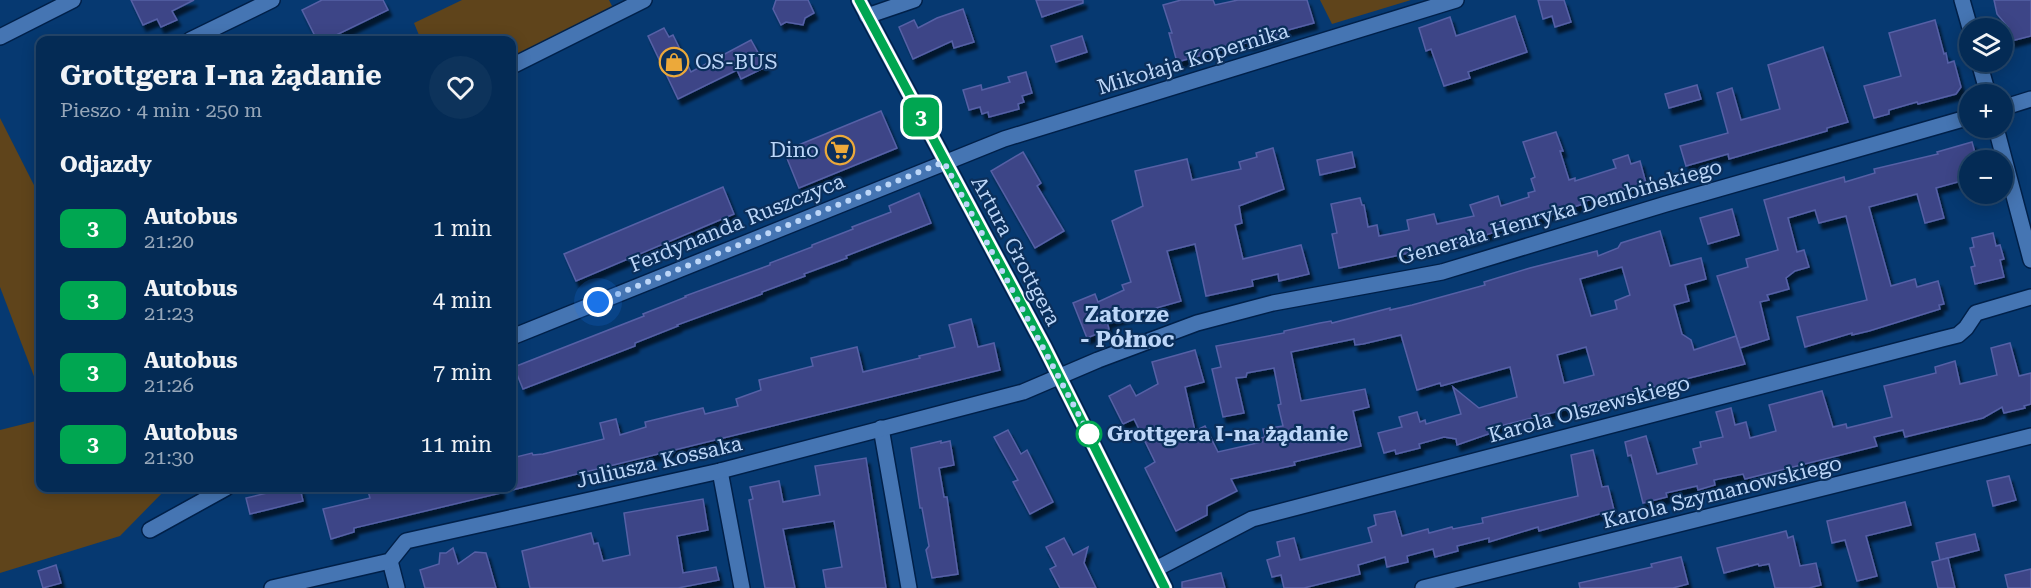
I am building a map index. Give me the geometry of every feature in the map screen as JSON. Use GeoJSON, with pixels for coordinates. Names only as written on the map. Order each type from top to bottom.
{"type":"FeatureCollection","features":[{"type":"Feature","properties":{"kind":"street"},"geometry":{"type":"LineString","coordinates":[[0,37],[73,0]]}},
{"type":"Feature","properties":{"kind":"street"},"geometry":{"type":"LineString","coordinates":[[198,36],[272,0]]}},
{"type":"Feature","properties":{"kind":"street"},"geometry":{"type":"LineString","coordinates":[[516,64],[644,0]]}},
{"type":"Feature","properties":{"kind":"street","name":"Artura Grottgera"},"geometry":{"type":"LineString","coordinates":[[859,0],[1059,377],[1165,588]]}},
{"type":"Feature","properties":{"kind":"street"},"geometry":{"type":"LineString","coordinates":[[867,16],[914,0]]}},
{"type":"Feature","properties":{"kind":"street","name":"Mikołaja Kopernika"},"geometry":{"type":"LineString","coordinates":[[944,162],[1004,139],[1456,0]]}},
{"type":"Feature","properties":{"kind":"street"},"geometry":{"type":"LineString","coordinates":[[1962,0],[1967,18]]}},
{"type":"Feature","properties":{"kind":"street"},"geometry":{"type":"LineString","coordinates":[[2013,105],[2031,99]]}},
{"type":"Feature","properties":{"kind":"street","name":"Generała Henryka Dembińskiego"},"geometry":{"type":"LineString","coordinates":[[1059,377],[1197,323],[1273,303],[1442,272],[1666,204],[1959,120]]}},
{"type":"Feature","properties":{"kind":"street"},"geometry":{"type":"LineString","coordinates":[[1999,138],[2031,260]]}},
{"type":"Feature","properties":{"kind":"street","name":"Ferdynanda Ruszczyca"},"geometry":{"type":"LineString","coordinates":[[516,335],[944,162]]}},
{"type":"Feature","properties":{"kind":"street","name":"Karola Olszewskiego"},"geometry":{"type":"LineString","coordinates":[[1156,569],[1252,519],[1958,335],[1976,313],[2031,297]]}},
{"type":"Feature","properties":{"kind":"street","name":"Juliusza Kossaka"},"geometry":{"type":"LineString","coordinates":[[390,561],[406,541],[720,471],[1023,392],[1059,377]]}},
{"type":"Feature","properties":{"kind":"street"},"geometry":{"type":"LineString","coordinates":[[881,428],[909,588]]}},
{"type":"Feature","properties":{"kind":"street","name":"Karola Szymanowskiego"},"geometry":{"type":"LineString","coordinates":[[1423,588],[2031,436]]}},
{"type":"Feature","properties":{"kind":"street"},"geometry":{"type":"LineString","coordinates":[[720,471],[742,588]]}},
{"type":"Feature","properties":{"kind":"street"},"geometry":{"type":"LineString","coordinates":[[150,530],[200,494]]}},
{"type":"Feature","properties":{"kind":"street"},"geometry":{"type":"LineString","coordinates":[[272,588],[390,561],[397,588]]}},
{"type":"Feature","properties":{"kind":"shaded area"},"geometry":{"type":"Polygon","coordinates":[[[462,0],[609,0],[616,14],[516,64],[516,36],[419,36],[414,23],[462,0]]]}},
{"type":"Feature","properties":{"kind":"shaded area"},"geometry":{"type":"Polygon","coordinates":[[[1320,0],[1411,0],[1332,24],[1320,0]]]}},
{"type":"Feature","properties":{"kind":"shaded area"},"geometry":{"type":"Polygon","coordinates":[[[0,118],[36,189],[36,382],[0,287],[0,118]]]}},
{"type":"Feature","properties":{"kind":"shaded area"},"geometry":{"type":"Polygon","coordinates":[[[36,421],[36,492],[163,492],[120,536],[0,573],[0,430],[36,421]]]}},
{"type":"Feature","properties":{"kind":"building"},"geometry":{"type":"Polygon","coordinates":[[[131,0],[194,0],[172,11],[177,20],[161,27],[157,19],[143,25],[131,0]]]}},
{"type":"Feature","properties":{"kind":"building"},"geometry":{"type":"Polygon","coordinates":[[[322,0],[383,0],[388,10],[334,36],[315,36],[302,10],[322,0]]]}},
{"type":"Feature","properties":{"kind":"building"},"geometry":{"type":"Polygon","coordinates":[[[776,0],[808,0],[814,13],[805,18],[803,25],[786,22],[781,25],[773,9],[776,0]]]}},
{"type":"Feature","properties":{"kind":"building"},"geometry":{"type":"Polygon","coordinates":[[[1036,0],[1083,0],[1083,3],[1042,17],[1036,0]]]}},
{"type":"Feature","properties":{"kind":"building"},"geometry":{"type":"Polygon","coordinates":[[[1181,0],[1213,0],[1215,5],[1238,0],[1307,0],[1314,23],[1277,33],[1278,35],[1249,44],[1249,42],[1177,62],[1169,33],[1172,33],[1163,5],[1181,0]]]}},
{"type":"Feature","properties":{"kind":"building"},"geometry":{"type":"Polygon","coordinates":[[[1538,0],[1564,0],[1571,22],[1555,27],[1552,16],[1543,19],[1538,0]]]}},
{"type":"Feature","properties":{"kind":"building"},"geometry":{"type":"Polygon","coordinates":[[[1994,0],[2031,0],[2031,36],[2013,40],[2013,18],[2000,18],[1997,14],[1994,0]]]}},
{"type":"Feature","properties":{"kind":"building"},"geometry":{"type":"Polygon","coordinates":[[[963,9],[974,42],[954,48],[952,41],[913,59],[899,27],[914,20],[918,28],[937,18],[963,9]]]}},
{"type":"Feature","properties":{"kind":"building"},"geometry":{"type":"Polygon","coordinates":[[[1515,16],[1527,52],[1468,72],[1470,78],[1444,86],[1431,49],[1426,51],[1419,28],[1450,17],[1456,36],[1515,16]]]}},
{"type":"Feature","properties":{"kind":"building"},"geometry":{"type":"Polygon","coordinates":[[[1935,20],[1948,63],[1954,61],[1960,84],[1956,94],[1889,110],[1889,114],[1874,118],[1864,86],[1901,76],[1889,33],[1935,20]]]}},
{"type":"Feature","properties":{"kind":"building"},"geometry":{"type":"Polygon","coordinates":[[[664,28],[669,37],[673,35],[691,72],[751,40],[766,67],[741,79],[737,70],[678,99],[648,36],[664,28]]]}},
{"type":"Feature","properties":{"kind":"building"},"geometry":{"type":"Polygon","coordinates":[[[1082,36],[1087,52],[1056,62],[1051,46],[1082,36]]]}},
{"type":"Feature","properties":{"kind":"building"},"geometry":{"type":"Polygon","coordinates":[[[1823,47],[1848,122],[1827,128],[1827,131],[1729,159],[1728,154],[1686,166],[1680,146],[1728,133],[1717,93],[1732,88],[1741,120],[1780,109],[1768,65],[1823,47]]]}},
{"type":"Feature","properties":{"kind":"building"},"geometry":{"type":"Polygon","coordinates":[[[1026,72],[1032,93],[1022,96],[1024,102],[1018,104],[1019,109],[989,117],[988,112],[982,114],[980,107],[969,110],[963,90],[981,85],[982,90],[1010,82],[1008,77],[1026,72]]]}},
{"type":"Feature","properties":{"kind":"building"},"geometry":{"type":"Polygon","coordinates":[[[1697,85],[1701,99],[1669,108],[1665,94],[1697,85]]]}},
{"type":"Feature","properties":{"kind":"building","name":"Dino"},"geometry":{"type":"Polygon","coordinates":[[[881,111],[897,148],[799,188],[784,151],[881,111]]]}},
{"type":"Feature","properties":{"kind":"building"},"geometry":{"type":"Polygon","coordinates":[[[1556,132],[1569,180],[1575,178],[1575,181],[1616,168],[1613,160],[1628,155],[1631,164],[1640,161],[1646,183],[1470,240],[1339,268],[1332,234],[1337,233],[1331,204],[1360,198],[1364,205],[1368,227],[1377,225],[1379,236],[1409,230],[1407,220],[1434,214],[1437,224],[1474,216],[1470,205],[1498,196],[1501,206],[1529,197],[1528,193],[1535,191],[1531,179],[1535,177],[1523,142],[1556,132]]]}},
{"type":"Feature","properties":{"kind":"building"},"geometry":{"type":"Polygon","coordinates":[[[1972,142],[1974,150],[1959,150],[1959,182],[1936,188],[1944,218],[1925,223],[1917,194],[1869,207],[1891,286],[1915,279],[1917,287],[1938,281],[1944,304],[1939,305],[1940,309],[1869,331],[1852,335],[1852,333],[1805,347],[1797,317],[1867,300],[1846,216],[1819,223],[1815,210],[1788,218],[1797,252],[1804,250],[1809,267],[1795,271],[1786,278],[1789,289],[1767,295],[1769,300],[1760,302],[1769,339],[1740,348],[1717,276],[1748,267],[1746,259],[1778,250],[1764,200],[1844,177],[1845,182],[1875,173],[1874,169],[1938,154],[1937,152],[1972,142]]]}},
{"type":"Feature","properties":{"kind":"building"},"geometry":{"type":"Polygon","coordinates":[[[1273,148],[1284,189],[1239,206],[1242,223],[1235,225],[1243,259],[1301,245],[1309,274],[1279,281],[1278,274],[1252,280],[1253,286],[1206,296],[1195,244],[1167,251],[1181,301],[1107,322],[1109,329],[1087,338],[1073,303],[1095,294],[1098,302],[1124,290],[1122,285],[1131,282],[1112,221],[1143,206],[1135,171],[1187,159],[1192,180],[1241,169],[1239,162],[1257,157],[1256,153],[1273,148]]]}},
{"type":"Feature","properties":{"kind":"building"},"geometry":{"type":"Polygon","coordinates":[[[1023,152],[1041,183],[1037,186],[1064,231],[1035,248],[991,171],[1023,152]]]}},
{"type":"Feature","properties":{"kind":"building"},"geometry":{"type":"Polygon","coordinates":[[[1352,152],[1355,167],[1320,175],[1317,160],[1352,152]]]}},
{"type":"Feature","properties":{"kind":"building"},"geometry":{"type":"Polygon","coordinates":[[[723,187],[734,214],[576,281],[564,254],[723,187]]]}},
{"type":"Feature","properties":{"kind":"building"},"geometry":{"type":"Polygon","coordinates":[[[919,193],[931,223],[846,256],[847,258],[804,274],[805,276],[762,292],[762,294],[677,325],[635,343],[635,346],[523,389],[516,366],[644,316],[643,314],[685,296],[812,247],[812,245],[853,229],[852,227],[891,212],[889,206],[919,193]]]}},
{"type":"Feature","properties":{"kind":"building"},"geometry":{"type":"Polygon","coordinates":[[[1732,209],[1739,235],[1708,244],[1700,218],[1732,209]]]}},
{"type":"Feature","properties":{"kind":"building"},"geometry":{"type":"Polygon","coordinates":[[[1660,231],[1670,266],[1701,258],[1706,279],[1685,285],[1689,301],[1674,305],[1682,334],[1691,340],[1694,350],[1736,336],[1745,364],[1496,427],[1497,431],[1457,445],[1456,439],[1444,437],[1419,444],[1420,448],[1396,454],[1395,450],[1384,453],[1378,433],[1402,427],[1399,417],[1417,412],[1420,422],[1425,420],[1426,424],[1461,414],[1453,387],[1479,408],[1517,397],[1510,367],[1441,386],[1440,383],[1417,390],[1401,335],[1355,345],[1354,339],[1291,352],[1301,401],[1365,389],[1369,407],[1353,411],[1361,446],[1294,462],[1295,465],[1231,479],[1237,491],[1207,506],[1207,515],[1176,531],[1145,468],[1155,462],[1134,419],[1123,424],[1109,396],[1130,385],[1136,396],[1158,384],[1152,362],[1195,350],[1204,382],[1185,387],[1195,431],[1205,426],[1218,452],[1262,442],[1261,438],[1265,437],[1263,429],[1283,426],[1274,368],[1247,373],[1246,377],[1236,378],[1244,413],[1223,417],[1212,369],[1221,367],[1216,346],[1412,305],[1485,285],[1484,282],[1530,268],[1597,251],[1598,256],[1618,248],[1621,243],[1660,231]],[[1622,267],[1580,279],[1591,316],[1617,309],[1615,301],[1630,295],[1622,267]],[[1586,347],[1557,355],[1564,383],[1594,375],[1586,347]]]}},
{"type":"Feature","properties":{"kind":"building"},"geometry":{"type":"Polygon","coordinates":[[[1993,233],[1996,246],[2000,245],[2004,259],[2000,260],[2004,277],[1975,284],[1971,267],[1975,266],[1970,248],[1974,247],[1972,238],[1993,233]]]}},
{"type":"Feature","properties":{"kind":"building"},"geometry":{"type":"Polygon","coordinates":[[[971,319],[978,347],[994,343],[1000,370],[516,489],[516,457],[532,453],[533,455],[543,454],[604,439],[600,423],[616,419],[620,435],[646,427],[645,422],[703,408],[705,414],[738,406],[736,399],[761,390],[759,380],[813,366],[811,358],[857,347],[863,372],[920,358],[919,356],[955,347],[949,325],[971,319]]]}},
{"type":"Feature","properties":{"kind":"building"},"geometry":{"type":"Polygon","coordinates":[[[2010,343],[2019,376],[2031,373],[2031,404],[2024,406],[2025,408],[2004,413],[2002,407],[1983,418],[1905,437],[1903,430],[1874,437],[1877,446],[1745,479],[1743,474],[1714,480],[1715,485],[1698,490],[1697,486],[1666,493],[1667,497],[1643,503],[1631,455],[1628,456],[1625,442],[1646,436],[1657,474],[1697,464],[1693,449],[1701,447],[1700,442],[1723,437],[1716,412],[1731,408],[1735,425],[1746,422],[1750,438],[1776,431],[1769,405],[1822,391],[1833,427],[1846,424],[1847,428],[1892,417],[1884,386],[1936,373],[1935,367],[1955,361],[1960,384],[1997,375],[1991,348],[2010,343]]]}},
{"type":"Feature","properties":{"kind":"building"},"geometry":{"type":"Polygon","coordinates":[[[1008,430],[1021,454],[1027,450],[1053,502],[1030,514],[1013,482],[1018,480],[994,437],[1008,430]]]}},
{"type":"Feature","properties":{"kind":"building"},"geometry":{"type":"Polygon","coordinates":[[[941,441],[941,443],[950,441],[954,465],[939,468],[944,497],[947,497],[958,574],[932,578],[926,550],[929,546],[922,508],[920,508],[911,448],[941,441]]]}},
{"type":"Feature","properties":{"kind":"building"},"geometry":{"type":"Polygon","coordinates":[[[1593,450],[1602,487],[1608,486],[1614,510],[1539,531],[1538,527],[1489,542],[1489,538],[1457,546],[1458,551],[1435,557],[1433,549],[1407,556],[1408,562],[1387,567],[1385,557],[1358,565],[1360,574],[1304,588],[1284,588],[1281,575],[1272,577],[1267,560],[1280,556],[1277,542],[1294,538],[1300,560],[1372,542],[1368,528],[1376,525],[1374,515],[1395,511],[1402,536],[1428,529],[1429,533],[1483,523],[1482,518],[1578,496],[1571,455],[1593,450]]]}},
{"type":"Feature","properties":{"kind":"building"},"geometry":{"type":"Polygon","coordinates":[[[866,458],[886,588],[826,588],[823,570],[842,567],[834,521],[783,529],[795,588],[765,588],[749,500],[753,499],[750,487],[779,481],[783,502],[820,495],[815,466],[866,458]]]}},
{"type":"Feature","properties":{"kind":"building"},"geometry":{"type":"Polygon","coordinates":[[[2009,476],[2016,500],[1993,506],[1987,481],[2009,476]]]}},
{"type":"Feature","properties":{"kind":"building"},"geometry":{"type":"Polygon","coordinates":[[[271,492],[301,492],[303,501],[250,514],[246,498],[271,492]]]}},
{"type":"Feature","properties":{"kind":"building"},"geometry":{"type":"Polygon","coordinates":[[[368,492],[501,492],[354,528],[354,532],[331,539],[323,509],[370,498],[368,492]]]}},
{"type":"Feature","properties":{"kind":"building"},"geometry":{"type":"Polygon","coordinates":[[[703,499],[708,530],[677,536],[683,573],[716,567],[719,580],[678,588],[530,588],[522,551],[591,533],[594,544],[598,543],[603,561],[630,555],[624,513],[703,499]]]}},
{"type":"Feature","properties":{"kind":"building"},"geometry":{"type":"Polygon","coordinates":[[[1905,502],[1911,525],[1866,536],[1877,576],[1857,581],[1845,540],[1832,543],[1827,521],[1905,502]]]}},
{"type":"Feature","properties":{"kind":"building"},"geometry":{"type":"Polygon","coordinates":[[[1786,531],[1788,538],[1793,536],[1800,566],[1816,563],[1821,585],[1809,588],[1775,588],[1769,564],[1759,566],[1758,564],[1724,573],[1717,548],[1786,531]]]}},
{"type":"Feature","properties":{"kind":"building"},"geometry":{"type":"Polygon","coordinates":[[[1975,534],[1979,550],[1940,560],[1936,543],[1975,534]]]}},
{"type":"Feature","properties":{"kind":"building"},"geometry":{"type":"Polygon","coordinates":[[[1064,538],[1073,555],[1088,547],[1084,563],[1096,588],[1060,588],[1050,569],[1056,566],[1046,547],[1064,538]]]}},
{"type":"Feature","properties":{"kind":"building"},"geometry":{"type":"Polygon","coordinates":[[[453,548],[458,564],[475,552],[486,553],[496,588],[425,588],[420,570],[439,564],[440,553],[446,553],[453,548]]]}},
{"type":"Feature","properties":{"kind":"building"},"geometry":{"type":"Polygon","coordinates":[[[1681,557],[1688,584],[1673,588],[1580,588],[1579,583],[1652,567],[1651,564],[1681,557]]]}},
{"type":"Feature","properties":{"kind":"building"},"geometry":{"type":"Polygon","coordinates":[[[1948,558],[1955,588],[1938,588],[1932,562],[1948,558]]]}},
{"type":"Feature","properties":{"kind":"building"},"geometry":{"type":"Polygon","coordinates":[[[56,565],[61,583],[43,588],[38,571],[56,565]]]}},
{"type":"Feature","properties":{"kind":"building"},"geometry":{"type":"Polygon","coordinates":[[[2031,569],[2031,588],[2008,588],[2005,575],[2031,569]]]}},
{"type":"Feature","properties":{"kind":"building"},"geometry":{"type":"Polygon","coordinates":[[[1221,573],[1225,588],[1182,588],[1182,582],[1221,573]]]}},
{"type":"Feature","properties":{"kind":"bus line","name":"3"},"geometry":{"type":"LineString","coordinates":[[859,0],[1044,346],[1165,588]]}},
{"type":"Feature","properties":{"kind":"place","name":"OS-BUS"},"geometry":{"type":"Point","coordinates":[674,62]}},
{"type":"Feature","properties":{"kind":"place","name":"Dino"},"geometry":{"type":"Point","coordinates":[840,150]}},
{"type":"Feature","properties":{"kind":"place","name":"Grottgera I-na żądanie"},"geometry":{"type":"Point","coordinates":[1089,434]}},
{"type":"Feature","properties":{"kind":"district","name":"Zatorze - Północ"},"geometry":{"type":"Point","coordinates":[1127,326]}},
{"type":"Feature","properties":{"kind":"route"},"geometry":{"type":"LineString","coordinates":[[598,302],[944,162],[1089,434]]}}]}
